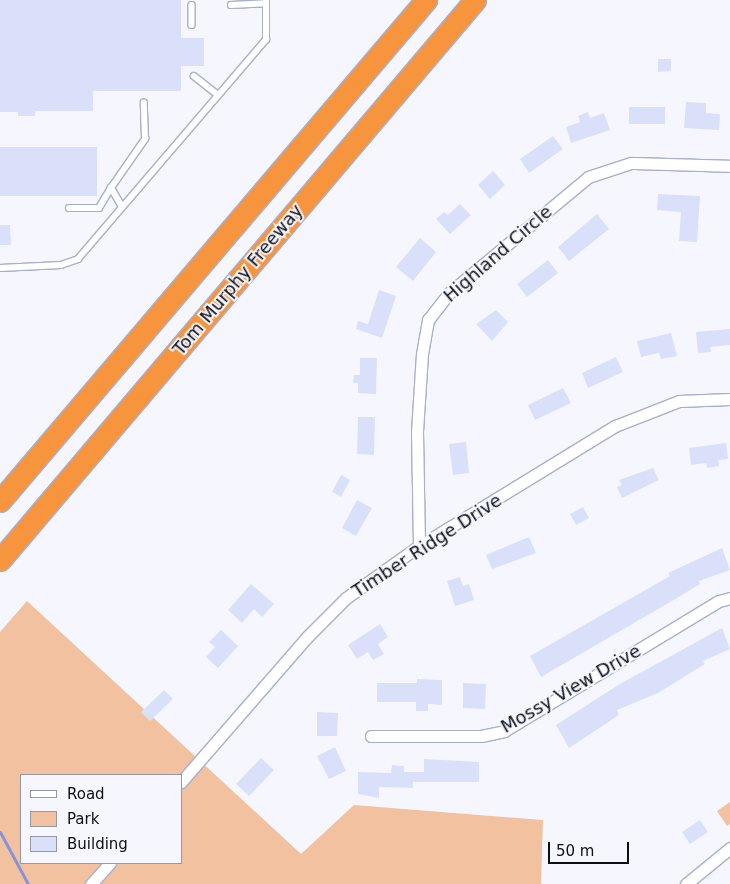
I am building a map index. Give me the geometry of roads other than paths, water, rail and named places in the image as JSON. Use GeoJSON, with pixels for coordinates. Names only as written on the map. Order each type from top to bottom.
{"type":"FeatureCollection","features":[{"type":"Feature","properties":{"kind":"highway"},"geometry":{"type":"LineString","coordinates":[[0,501],[426,0]]}},
{"type":"Feature","properties":{"kind":"highway","name":"Tom Murphy Freeway"},"geometry":{"type":"LineString","coordinates":[[0,560],[474,0]]}},
{"type":"Feature","properties":{"kind":"street","name":"Highland Circle"},"geometry":{"type":"LineString","coordinates":[[419,546],[417,431],[422,354],[428,320],[449,293],[588,177],[631,163],[730,166]]}},
{"type":"Feature","properties":{"kind":"street","name":"Timber Ridge Drive"},"geometry":{"type":"LineString","coordinates":[[182,781],[306,638],[346,598],[419,546],[615,426],[679,401],[730,399]]}},
{"type":"Feature","properties":{"kind":"street","name":"Mossy View Drive"},"geometry":{"type":"LineString","coordinates":[[371,736],[481,736],[504,731],[719,601],[730,598]]}},
{"type":"Feature","properties":{"kind":"street"},"geometry":{"type":"LineString","coordinates":[[686,884],[730,848]]}},
{"type":"Feature","properties":{"kind":"street"},"geometry":{"type":"LineString","coordinates":[[91,884],[109,864]]}},
{"type":"Feature","properties":{"kind":"lane"},"geometry":{"type":"LineString","coordinates":[[0,268],[61,265],[78,259],[217,94],[266,40],[266,2],[231,5]]}},
{"type":"Feature","properties":{"kind":"lane"},"geometry":{"type":"LineString","coordinates":[[192,5],[192,25]]}},
{"type":"Feature","properties":{"kind":"lane"},"geometry":{"type":"LineString","coordinates":[[194,76],[217,94]]}},
{"type":"Feature","properties":{"kind":"lane"},"geometry":{"type":"LineString","coordinates":[[69,208],[99,208],[145,139],[144,103]]}},
{"type":"Feature","properties":{"kind":"lane"},"geometry":{"type":"LineString","coordinates":[[111,188],[122,207]]}},
{"type":"Feature","properties":{"kind":"waterway"},"geometry":{"type":"LineString","coordinates":[[0,832],[28,884]]}}]}
